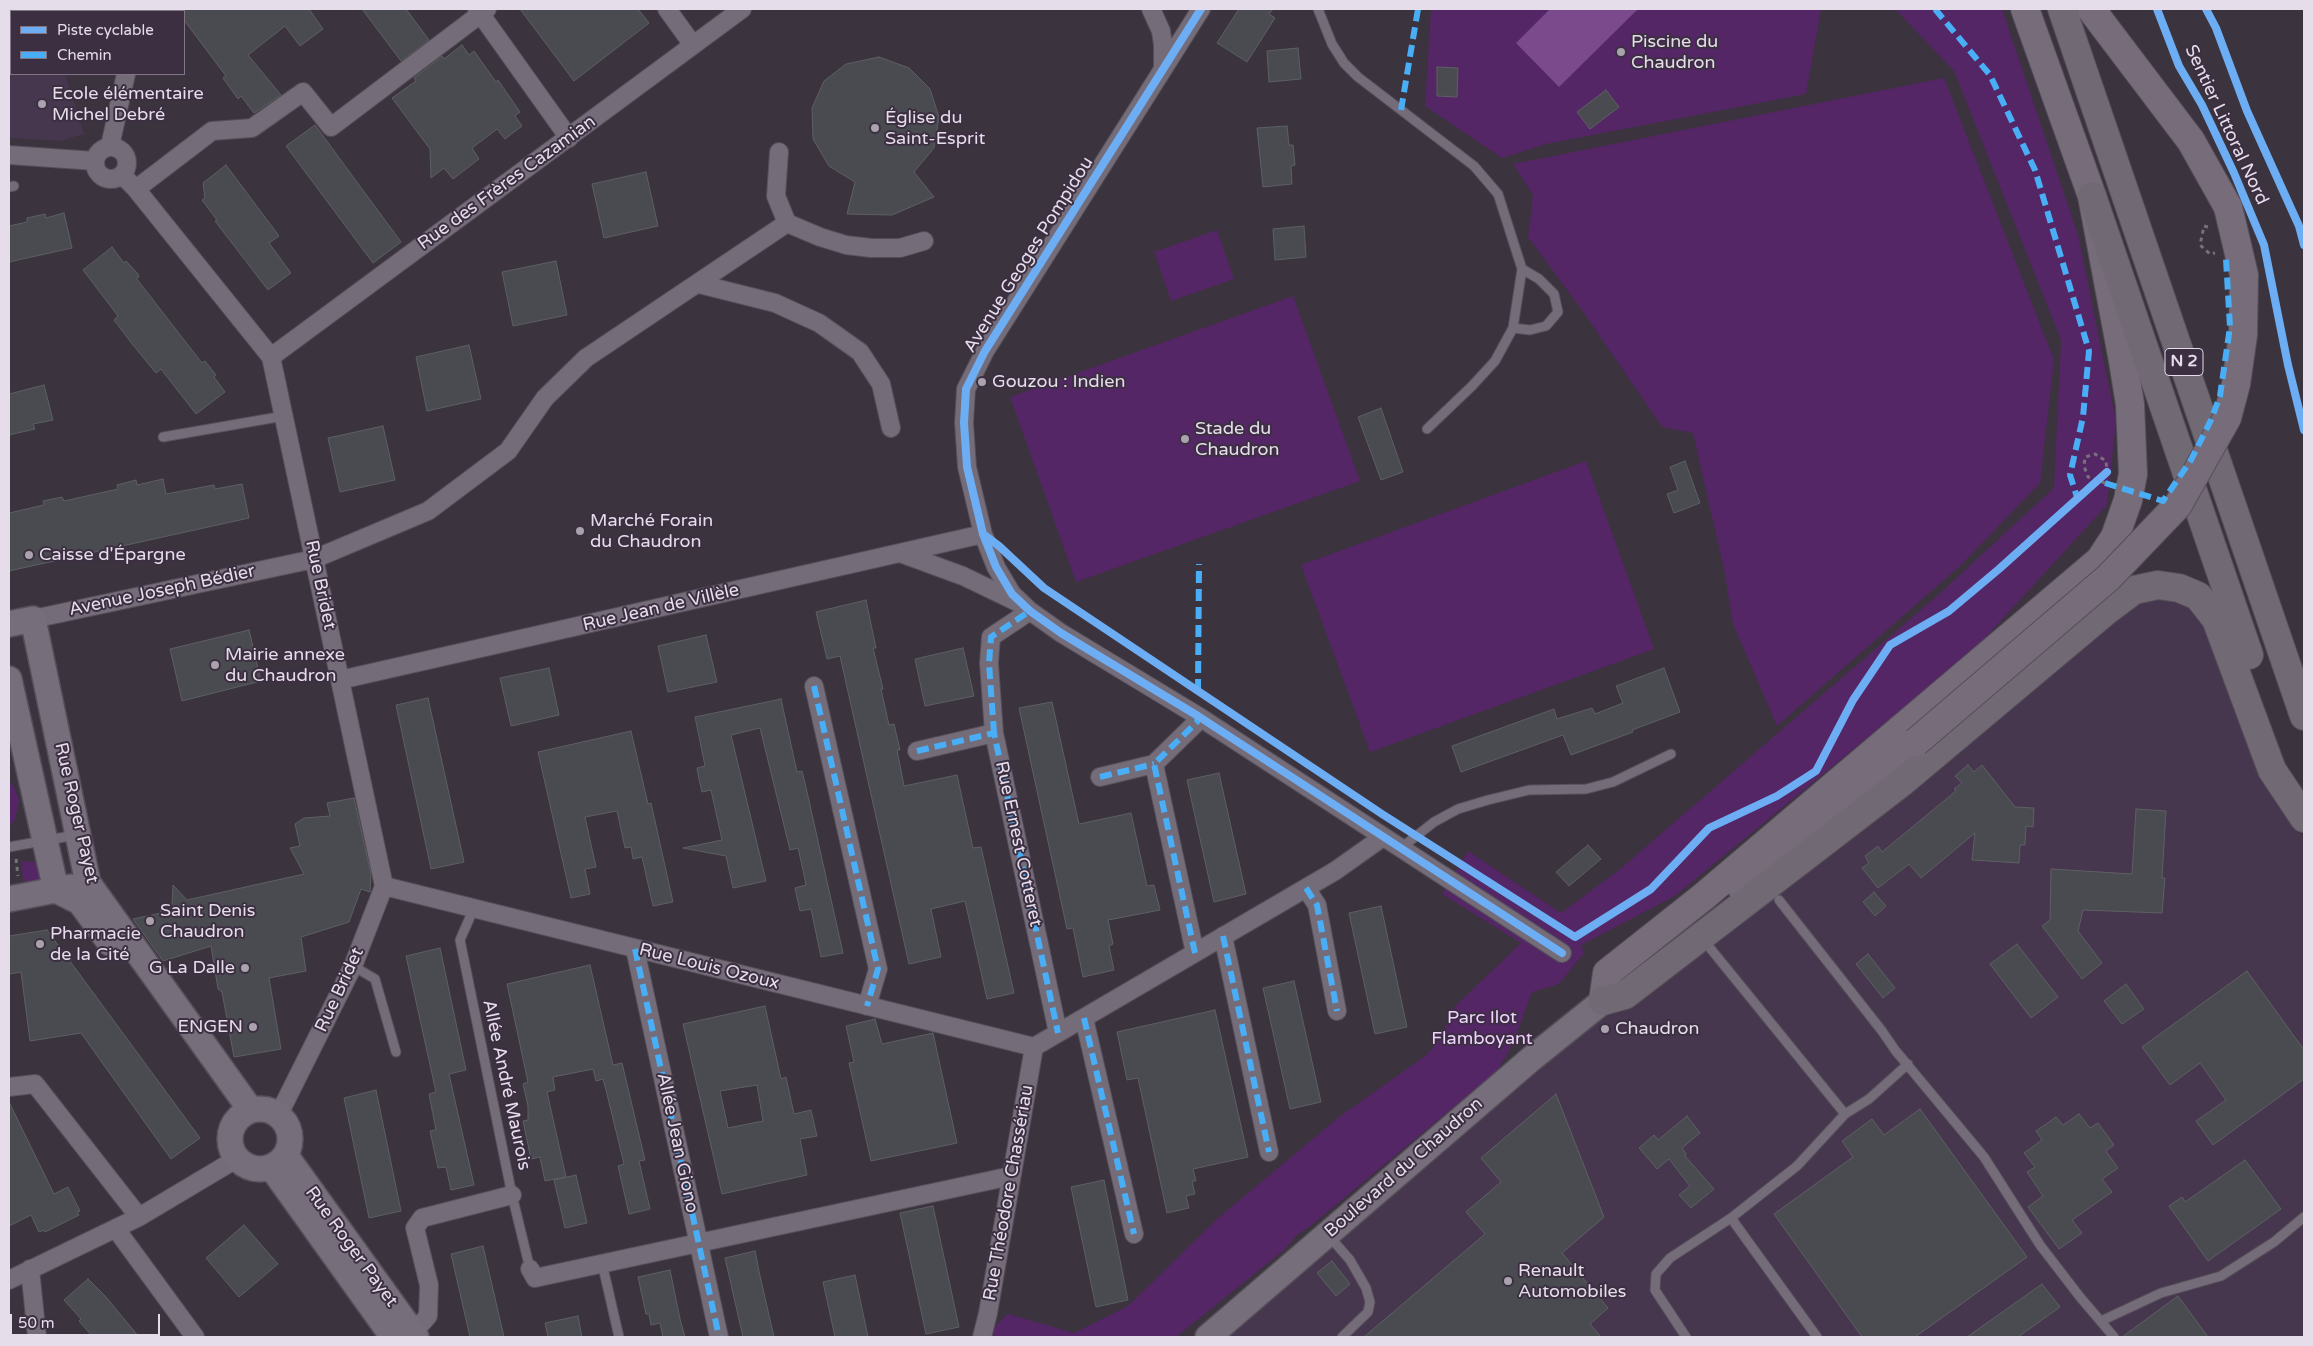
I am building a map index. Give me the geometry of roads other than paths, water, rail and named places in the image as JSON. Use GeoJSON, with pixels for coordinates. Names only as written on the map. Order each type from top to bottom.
{"type":"FeatureCollection","features":[{"type":"Feature","properties":{"kind":"highway","name":"N 2"},"geometry":{"type":"LineString","coordinates":[[2062,9],[2304,716]]}},
{"type":"Feature","properties":{"kind":"highway","name":"N 2"},"geometry":{"type":"LineString","coordinates":[[2092,196],[2275,730],[2304,798]]}},
{"type":"Feature","properties":{"kind":"highway"},"geometry":{"type":"LineString","coordinates":[[1603,1001],[1626,995],[1901,783],[2106,610],[2134,590],[2158,584],[2179,588],[2198,596],[2216,619],[2272,770],[2304,818]]}},
{"type":"Feature","properties":{"kind":"main road","name":"N 2"},"geometry":{"type":"LineString","coordinates":[[2025,9],[2092,196]]}},
{"type":"Feature","properties":{"kind":"main road"},"geometry":{"type":"LineString","coordinates":[[1603,1001],[1796,844],[2108,578],[2178,505],[2227,418],[2236,384],[2243,335],[2244,275],[2228,207],[2191,141],[2091,9]]}},
{"type":"Feature","properties":{"kind":"main road"},"geometry":{"type":"LineString","coordinates":[[1603,1001],[1607,973],[1711,890],[2100,560],[2115,537],[2128,500],[2133,474],[2133,442],[2123,361],[2092,196]]}},
{"type":"Feature","properties":{"kind":"street"},"geometry":{"type":"LineString","coordinates":[[667,9],[693,45]]}},
{"type":"Feature","properties":{"kind":"street","name":"Rue des Frères Cazamian"},"geometry":{"type":"LineString","coordinates":[[271,357],[742,9]]}},
{"type":"Feature","properties":{"kind":"street"},"geometry":{"type":"LineString","coordinates":[[1152,9],[1161,31],[1163,68]]}},
{"type":"Feature","properties":{"kind":"street","name":"Avenue Geoges Pompidou"},"geometry":{"type":"LineString","coordinates":[[1201,9],[986,351],[966,389],[964,423],[968,467],[982,534],[996,567],[1012,594],[1026,607],[1062,633],[1198,716],[1562,953]]}},
{"type":"Feature","properties":{"kind":"street"},"geometry":{"type":"LineString","coordinates":[[136,189],[212,131],[252,128],[303,92],[331,127],[481,10],[569,138]]}},
{"type":"Feature","properties":{"kind":"street"},"geometry":{"type":"LineString","coordinates":[[110,146],[126,75]]}},
{"type":"Feature","properties":{"kind":"street"},"geometry":{"type":"LineString","coordinates":[[110,146],[118,148],[126,155],[127,166],[122,176],[111,179],[98,172],[95,161],[99,152],[110,146]]}},
{"type":"Feature","properties":{"kind":"street"},"geometry":{"type":"LineString","coordinates":[[779,152],[776,196],[787,223],[820,238],[862,247],[900,248],[924,240]]}},
{"type":"Feature","properties":{"kind":"street"},"geometry":{"type":"LineString","coordinates":[[9,155],[95,161]]}},
{"type":"Feature","properties":{"kind":"street","name":"Rue Bridet"},"geometry":{"type":"LineString","coordinates":[[122,176],[136,189],[271,357],[384,886],[353,966],[279,1114]]}},
{"type":"Feature","properties":{"kind":"street","name":"Avenue Joseph Bédier"},"geometry":{"type":"LineString","coordinates":[[9,624],[314,559],[396,526],[436,506],[508,450],[546,398],[586,358],[699,284],[787,223]]}},
{"type":"Feature","properties":{"kind":"street"},"geometry":{"type":"LineString","coordinates":[[699,284],[774,303],[819,323],[860,352],[881,384],[891,428]]}},
{"type":"Feature","properties":{"kind":"street","name":"Rue Jean de Villèle"},"geometry":{"type":"LineString","coordinates":[[340,680],[903,554],[982,534]]}},
{"type":"Feature","properties":{"kind":"street"},"geometry":{"type":"LineString","coordinates":[[903,554],[963,576],[1026,607]]}},
{"type":"Feature","properties":{"kind":"street","name":"Rue Ernest Cotteret"},"geometry":{"type":"LineString","coordinates":[[1026,607],[991,637],[989,663],[994,733],[1058,1033]]}},
{"type":"Feature","properties":{"kind":"street","name":"Rue Roger Payet"},"geometry":{"type":"LineString","coordinates":[[33,619],[88,883],[244,1114]]}},
{"type":"Feature","properties":{"kind":"street","name":"Rue Roger Payet"},"geometry":{"type":"LineString","coordinates":[[9,679],[19,747],[45,841],[56,890],[80,902],[244,1114]]}},
{"type":"Feature","properties":{"kind":"street"},"geometry":{"type":"LineString","coordinates":[[814,686],[878,969],[867,1006]]}},
{"type":"Feature","properties":{"kind":"street"},"geometry":{"type":"LineString","coordinates":[[1100,778],[1154,764],[1197,722],[1198,716]]}},
{"type":"Feature","properties":{"kind":"street"},"geometry":{"type":"LineString","coordinates":[[917,751],[994,733]]}},
{"type":"Feature","properties":{"kind":"street"},"geometry":{"type":"LineString","coordinates":[[1154,764],[1195,953]]}},
{"type":"Feature","properties":{"kind":"street"},"geometry":{"type":"LineString","coordinates":[[1034,1047],[1335,871],[1383,837]]}},
{"type":"Feature","properties":{"kind":"street"},"geometry":{"type":"LineString","coordinates":[[9,899],[88,883]]}},
{"type":"Feature","properties":{"kind":"street","name":"Rue Louis Ozoux"},"geometry":{"type":"LineString","coordinates":[[384,886],[1034,1047]]}},
{"type":"Feature","properties":{"kind":"street"},"geometry":{"type":"LineString","coordinates":[[1306,888],[1317,905],[1337,1011]]}},
{"type":"Feature","properties":{"kind":"street"},"geometry":{"type":"LineString","coordinates":[[1223,936],[1269,1152]]}},
{"type":"Feature","properties":{"kind":"street","name":"Allée Jean Giono"},"geometry":{"type":"LineString","coordinates":[[636,949],[719,1337]]}},
{"type":"Feature","properties":{"kind":"street","name":"Boulevard du Chaudron"},"geometry":{"type":"LineString","coordinates":[[1208,1337],[1532,1059],[1603,1001]]}},
{"type":"Feature","properties":{"kind":"street"},"geometry":{"type":"LineString","coordinates":[[1084,1018],[1134,1234]]}},
{"type":"Feature","properties":{"kind":"street","name":"Rue Théodore Chassériau"},"geometry":{"type":"LineString","coordinates":[[982,1337],[988,1313],[1034,1047]]}},
{"type":"Feature","properties":{"kind":"street"},"geometry":{"type":"LineString","coordinates":[[9,1087],[35,1084],[139,1217]]}},
{"type":"Feature","properties":{"kind":"street"},"geometry":{"type":"LineString","coordinates":[[265,1108],[279,1114],[288,1125],[291,1139],[279,1162],[256,1170],[238,1158],[230,1146],[230,1132],[244,1114],[265,1108]]}},
{"type":"Feature","properties":{"kind":"street"},"geometry":{"type":"LineString","coordinates":[[9,1280],[139,1217],[238,1158]]}},
{"type":"Feature","properties":{"kind":"street","name":"Rue Roger Payet"},"geometry":{"type":"LineString","coordinates":[[279,1162],[407,1336]]}},
{"type":"Feature","properties":{"kind":"street"},"geometry":{"type":"LineString","coordinates":[[530,1269],[535,1278],[1012,1176]]}},
{"type":"Feature","properties":{"kind":"street"},"geometry":{"type":"LineString","coordinates":[[407,1336],[428,1316],[429,1285],[415,1228],[422,1218],[512,1195]]}},
{"type":"Feature","properties":{"kind":"street"},"geometry":{"type":"LineString","coordinates":[[116,1229],[195,1337]]}},
{"type":"Feature","properties":{"kind":"street"},"geometry":{"type":"LineString","coordinates":[[30,1270],[37,1337]]}},
{"type":"Feature","properties":{"kind":"lane"},"geometry":{"type":"LineString","coordinates":[[1318,9],[1332,44],[1344,63],[1358,78],[1474,166],[1498,194],[1522,270],[1514,328],[1495,361],[1472,386],[1426,429]]}},
{"type":"Feature","properties":{"kind":"lane"},"geometry":{"type":"LineString","coordinates":[[1514,328],[1530,330],[1546,326],[1558,312],[1554,294],[1539,279],[1522,270]]}},
{"type":"Feature","properties":{"kind":"lane"},"geometry":{"type":"LineString","coordinates":[[162,437],[284,416]]}},
{"type":"Feature","properties":{"kind":"lane"},"geometry":{"type":"LineString","coordinates":[[1401,848],[1434,822],[1458,810],[1529,790],[1586,789],[1613,782],[1671,754]]}},
{"type":"Feature","properties":{"kind":"lane"},"geometry":{"type":"LineString","coordinates":[[9,847],[79,835]]}},
{"type":"Feature","properties":{"kind":"lane"},"geometry":{"type":"LineString","coordinates":[[1779,900],[1984,1157],[2040,1246],[2080,1298],[2114,1337]]}},
{"type":"Feature","properties":{"kind":"lane","name":"Allée André Maurois"},"geometry":{"type":"LineString","coordinates":[[474,908],[460,940],[512,1195],[530,1269]]}},
{"type":"Feature","properties":{"kind":"lane"},"geometry":{"type":"LineString","coordinates":[[1710,948],[1845,1114]]}},
{"type":"Feature","properties":{"kind":"lane"},"geometry":{"type":"LineString","coordinates":[[353,966],[375,979],[396,1052]]}},
{"type":"Feature","properties":{"kind":"lane"},"geometry":{"type":"LineString","coordinates":[[1686,1337],[1655,1290],[1656,1274],[1670,1258],[1731,1218],[1797,1166],[1845,1114],[1869,1099],[1908,1064]]}},
{"type":"Feature","properties":{"kind":"lane"},"geometry":{"type":"LineString","coordinates":[[2101,1321],[2161,1293],[2222,1276],[2274,1242],[2304,1217]]}},
{"type":"Feature","properties":{"kind":"lane"},"geometry":{"type":"LineString","coordinates":[[1731,1218],[1817,1337]]}},
{"type":"Feature","properties":{"kind":"lane"},"geometry":{"type":"LineString","coordinates":[[1327,1234],[1350,1260],[1366,1288],[1370,1302],[1368,1312],[1342,1337]]}},
{"type":"Feature","properties":{"kind":"lane"},"geometry":{"type":"LineString","coordinates":[[602,1264],[619,1337]]}},
{"type":"Feature","properties":{"kind":"place","name":"Piscine du Chaudron"},"geometry":{"type":"Point","coordinates":[1621,52]}},
{"type":"Feature","properties":{"kind":"place","name":"Ecole élémentaire Michel Debré"},"geometry":{"type":"Point","coordinates":[42,104]}},
{"type":"Feature","properties":{"kind":"place","name":"Église du Saint-Esprit"},"geometry":{"type":"Point","coordinates":[875,128]}},
{"type":"Feature","properties":{"kind":"place","name":"Gouzou : Indien"},"geometry":{"type":"Point","coordinates":[982,382]}},
{"type":"Feature","properties":{"kind":"place","name":"Stade du Chaudron"},"geometry":{"type":"Point","coordinates":[1185,439]}},
{"type":"Feature","properties":{"kind":"place","name":"Marché Forain du Chaudron"},"geometry":{"type":"Point","coordinates":[580,531]}},
{"type":"Feature","properties":{"kind":"place","name":"Caisse d'Épargne"},"geometry":{"type":"Point","coordinates":[29,555]}},
{"type":"Feature","properties":{"kind":"place","name":"Mairie annexe du Chaudron"},"geometry":{"type":"Point","coordinates":[215,665]}},
{"type":"Feature","properties":{"kind":"place","name":"Saint Denis Chaudron"},"geometry":{"type":"Point","coordinates":[150,921]}},
{"type":"Feature","properties":{"kind":"place","name":"Pharmacie de la Cité"},"geometry":{"type":"Point","coordinates":[40,944]}},
{"type":"Feature","properties":{"kind":"place","name":"G La Dalle"},"geometry":{"type":"Point","coordinates":[245,968]}},
{"type":"Feature","properties":{"kind":"place","name":"ENGEN"},"geometry":{"type":"Point","coordinates":[253,1027]}},
{"type":"Feature","properties":{"kind":"place","name":"Chaudron"},"geometry":{"type":"Point","coordinates":[1605,1029]}},
{"type":"Feature","properties":{"kind":"place","name":"Renault Automobiles"},"geometry":{"type":"Point","coordinates":[1508,1281]}},
{"type":"Feature","properties":{"kind":"park label","name":"Parc Ilot Flamboyant"},"geometry":{"type":"Point","coordinates":[1482,1028]}}]}
